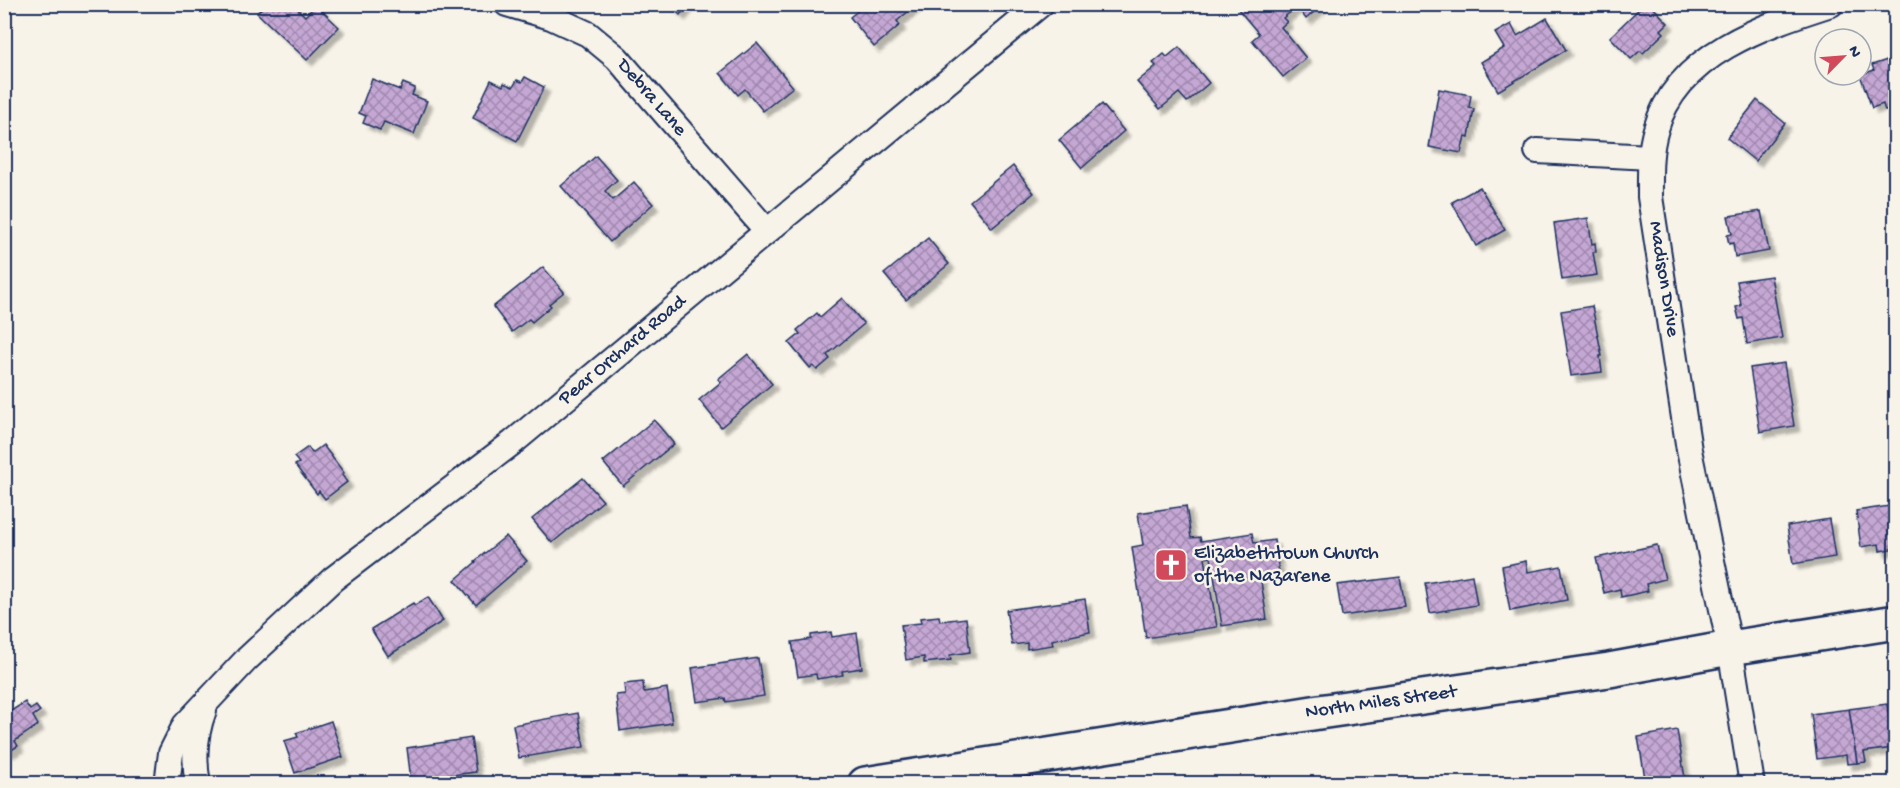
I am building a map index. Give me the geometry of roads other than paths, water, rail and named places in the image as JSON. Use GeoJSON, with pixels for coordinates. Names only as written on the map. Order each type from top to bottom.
{"type":"FeatureCollection","features":[{"type":"Feature","properties":{"kind":"main road","name":"North Miles Street"},"geometry":{"type":"LineString","coordinates":[[865,783],[1331,710],[1608,670],[1896,622]]}},
{"type":"Feature","properties":{"kind":"street","name":"Debra Lane"},"geometry":{"type":"LineString","coordinates":[[507,4],[551,17],[588,34],[617,58],[768,231]]}},
{"type":"Feature","properties":{"kind":"street","name":"Pear Orchard Road"},"geometry":{"type":"LineString","coordinates":[[167,783],[171,753],[185,725],[247,659],[333,579],[512,443],[1041,4]]}},
{"type":"Feature","properties":{"kind":"street","name":"Madison Drive"},"geometry":{"type":"LineString","coordinates":[[1752,783],[1730,648],[1689,450],[1650,197],[1650,157],[1656,127],[1671,96],[1693,69],[1724,48],[1771,26],[1831,4]]}},
{"type":"Feature","properties":{"kind":"street"},"geometry":{"type":"LineString","coordinates":[[1537,151],[1650,157]]}},
{"type":"Feature","properties":{"kind":"street","name":"Pear Orchard Road"},"geometry":{"type":"LineString","coordinates":[[198,783],[194,763],[198,725],[208,699]]}},
{"type":"Feature","properties":{"kind":"place","name":"Elizabethtown Church of the Nazarene"},"geometry":{"type":"Point","coordinates":[1171,565]}}]}
